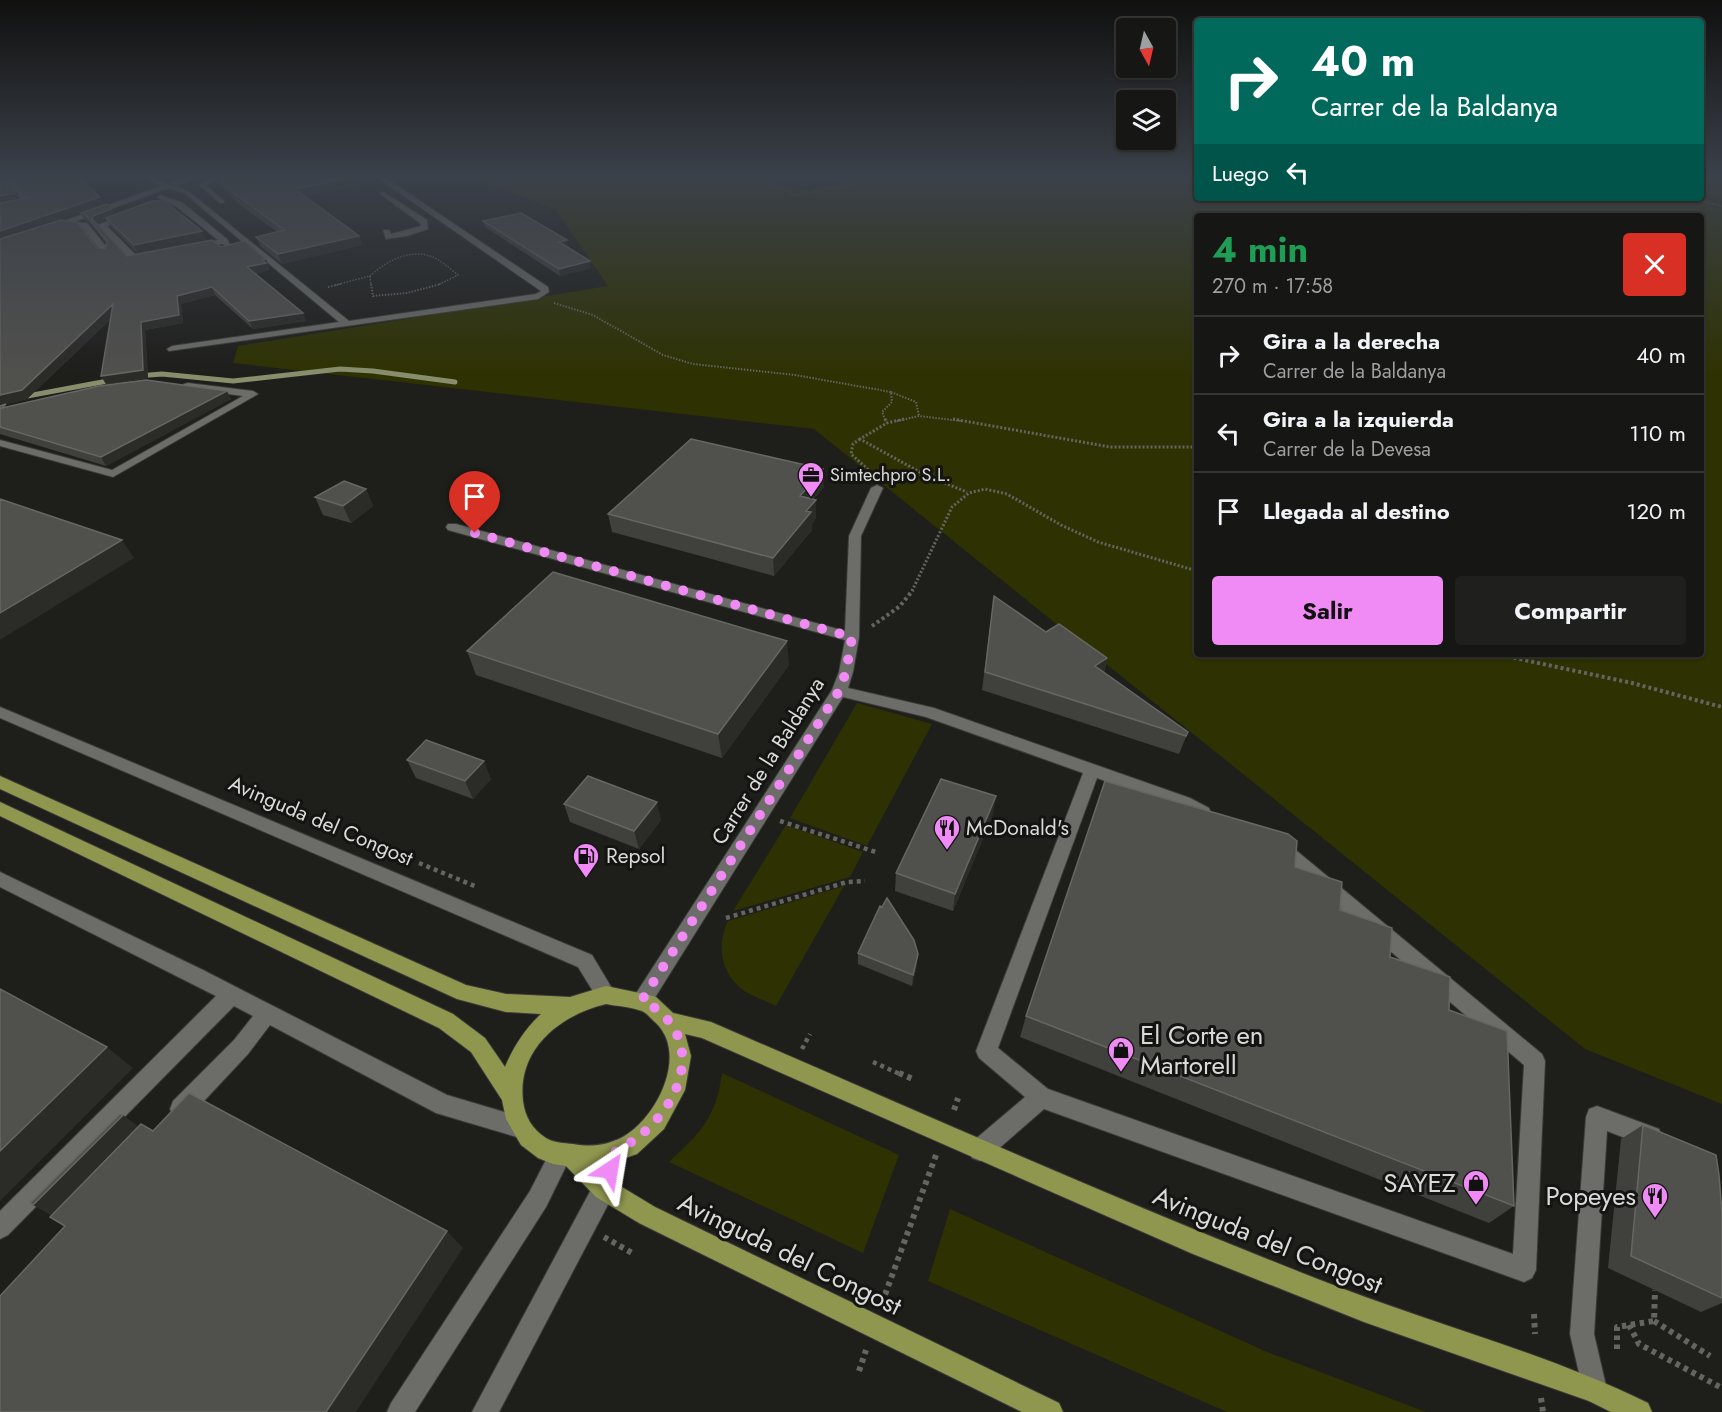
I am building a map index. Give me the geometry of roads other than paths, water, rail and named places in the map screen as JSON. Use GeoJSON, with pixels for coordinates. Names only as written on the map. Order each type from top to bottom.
{"type":"FeatureCollection","features":[{"type":"Feature","properties":{"kind":"main road"},"geometry":{"type":"LineString","coordinates":[[0,782],[464,993],[506,1003],[569,1006]]}},
{"type":"Feature","properties":{"kind":"main road"},"geometry":{"type":"LineString","coordinates":[[0,809],[447,1021],[478,1045],[511,1095],[520,1127],[537,1145],[567,1157],[601,1156],[616,1151],[641,1136],[652,1126],[670,1103],[676,1090],[681,1053],[674,1030],[661,1012],[642,1000],[606,995],[569,1006],[547,1021],[528,1042],[516,1066],[511,1095]]}},
{"type":"Feature","properties":{"kind":"main road","name":"Avinguda del Congost"},"geometry":{"type":"LineString","coordinates":[[668,1021],[704,1029],[1193,1242],[1353,1306],[1594,1390],[1639,1412]]}},
{"type":"Feature","properties":{"kind":"main road","name":"Avinguda del Congost"},"geometry":{"type":"LineString","coordinates":[[567,1157],[604,1189],[647,1215],[1050,1412]]}},
{"type":"Feature","properties":{"kind":"street"},"geometry":{"type":"LineString","coordinates":[[98,242],[106,252]]}},
{"type":"Feature","properties":{"kind":"street"},"geometry":{"type":"LineString","coordinates":[[118,242],[136,260],[158,255]]}},
{"type":"Feature","properties":{"kind":"street"},"geometry":{"type":"LineString","coordinates":[[191,248],[225,242]]}},
{"type":"Feature","properties":{"kind":"street"},"geometry":{"type":"LineString","coordinates":[[247,242],[347,324]]}},
{"type":"Feature","properties":{"kind":"street"},"geometry":{"type":"LineString","coordinates":[[172,349],[538,296],[544,292],[546,289],[476,242]]}},
{"type":"Feature","properties":{"kind":"street"},"geometry":{"type":"LineString","coordinates":[[0,443],[113,474],[254,394],[182,385]]}},
{"type":"Feature","properties":{"kind":"street","name":"Carrer de la Baldanya"},"geometry":{"type":"LineString","coordinates":[[642,1000],[839,691],[846,672],[852,637],[855,536],[877,488]]}},
{"type":"Feature","properties":{"kind":"street"},"geometry":{"type":"LineString","coordinates":[[452,527],[852,637]]}},
{"type":"Feature","properties":{"kind":"street"},"geometry":{"type":"LineString","coordinates":[[839,691],[929,712],[1184,803],[1222,824]]}},
{"type":"Feature","properties":{"kind":"street","name":"Avinguda del Congost"},"geometry":{"type":"LineString","coordinates":[[0,712],[585,961],[606,995]]}},
{"type":"Feature","properties":{"kind":"street"},"geometry":{"type":"LineString","coordinates":[[1092,771],[986,1050],[1041,1096],[1524,1270],[1535,1061],[1279,847],[1260,839]]}},
{"type":"Feature","properties":{"kind":"street"},"geometry":{"type":"LineString","coordinates":[[0,879],[444,1105],[520,1127]]}},
{"type":"Feature","properties":{"kind":"street"},"geometry":{"type":"LineString","coordinates":[[0,1227],[231,995]]}},
{"type":"Feature","properties":{"kind":"street"},"geometry":{"type":"LineString","coordinates":[[169,1122],[241,1047],[267,1013]]}},
{"type":"Feature","properties":{"kind":"street"},"geometry":{"type":"LineString","coordinates":[[980,1150],[1041,1096]]}},
{"type":"Feature","properties":{"kind":"street"},"geometry":{"type":"LineString","coordinates":[[1594,1390],[1582,1334],[1597,1117],[1671,1145]]}},
{"type":"Feature","properties":{"kind":"street"},"geometry":{"type":"LineString","coordinates":[[485,1412],[604,1189],[616,1151]]}},
{"type":"Feature","properties":{"kind":"street"},"geometry":{"type":"LineString","coordinates":[[400,1412],[567,1157]]}},
{"type":"Feature","properties":{"kind":"waterway"},"geometry":{"type":"LineString","coordinates":[[137,376],[162,374],[233,381],[340,369],[455,382]]}},
{"type":"Feature","properties":{"kind":"waterway"},"geometry":{"type":"LineString","coordinates":[[22,397],[113,380]]}},
{"type":"Feature","properties":{"kind":"place","name":"Simtechpro S.L."},"geometry":{"type":"Point","coordinates":[811,498]}},
{"type":"Feature","properties":{"kind":"place","name":"McDonald's"},"geometry":{"type":"Point","coordinates":[947,851]}},
{"type":"Feature","properties":{"kind":"place","name":"Repsol"},"geometry":{"type":"Point","coordinates":[586,879]}},
{"type":"Feature","properties":{"kind":"place","name":"El Corte en Martorell"},"geometry":{"type":"Point","coordinates":[1121,1073]}},
{"type":"Feature","properties":{"kind":"place","name":"SAYEZ"},"geometry":{"type":"Point","coordinates":[1476,1206]}},
{"type":"Feature","properties":{"kind":"place","name":"Popeyes"},"geometry":{"type":"Point","coordinates":[1655,1219]}}]}
